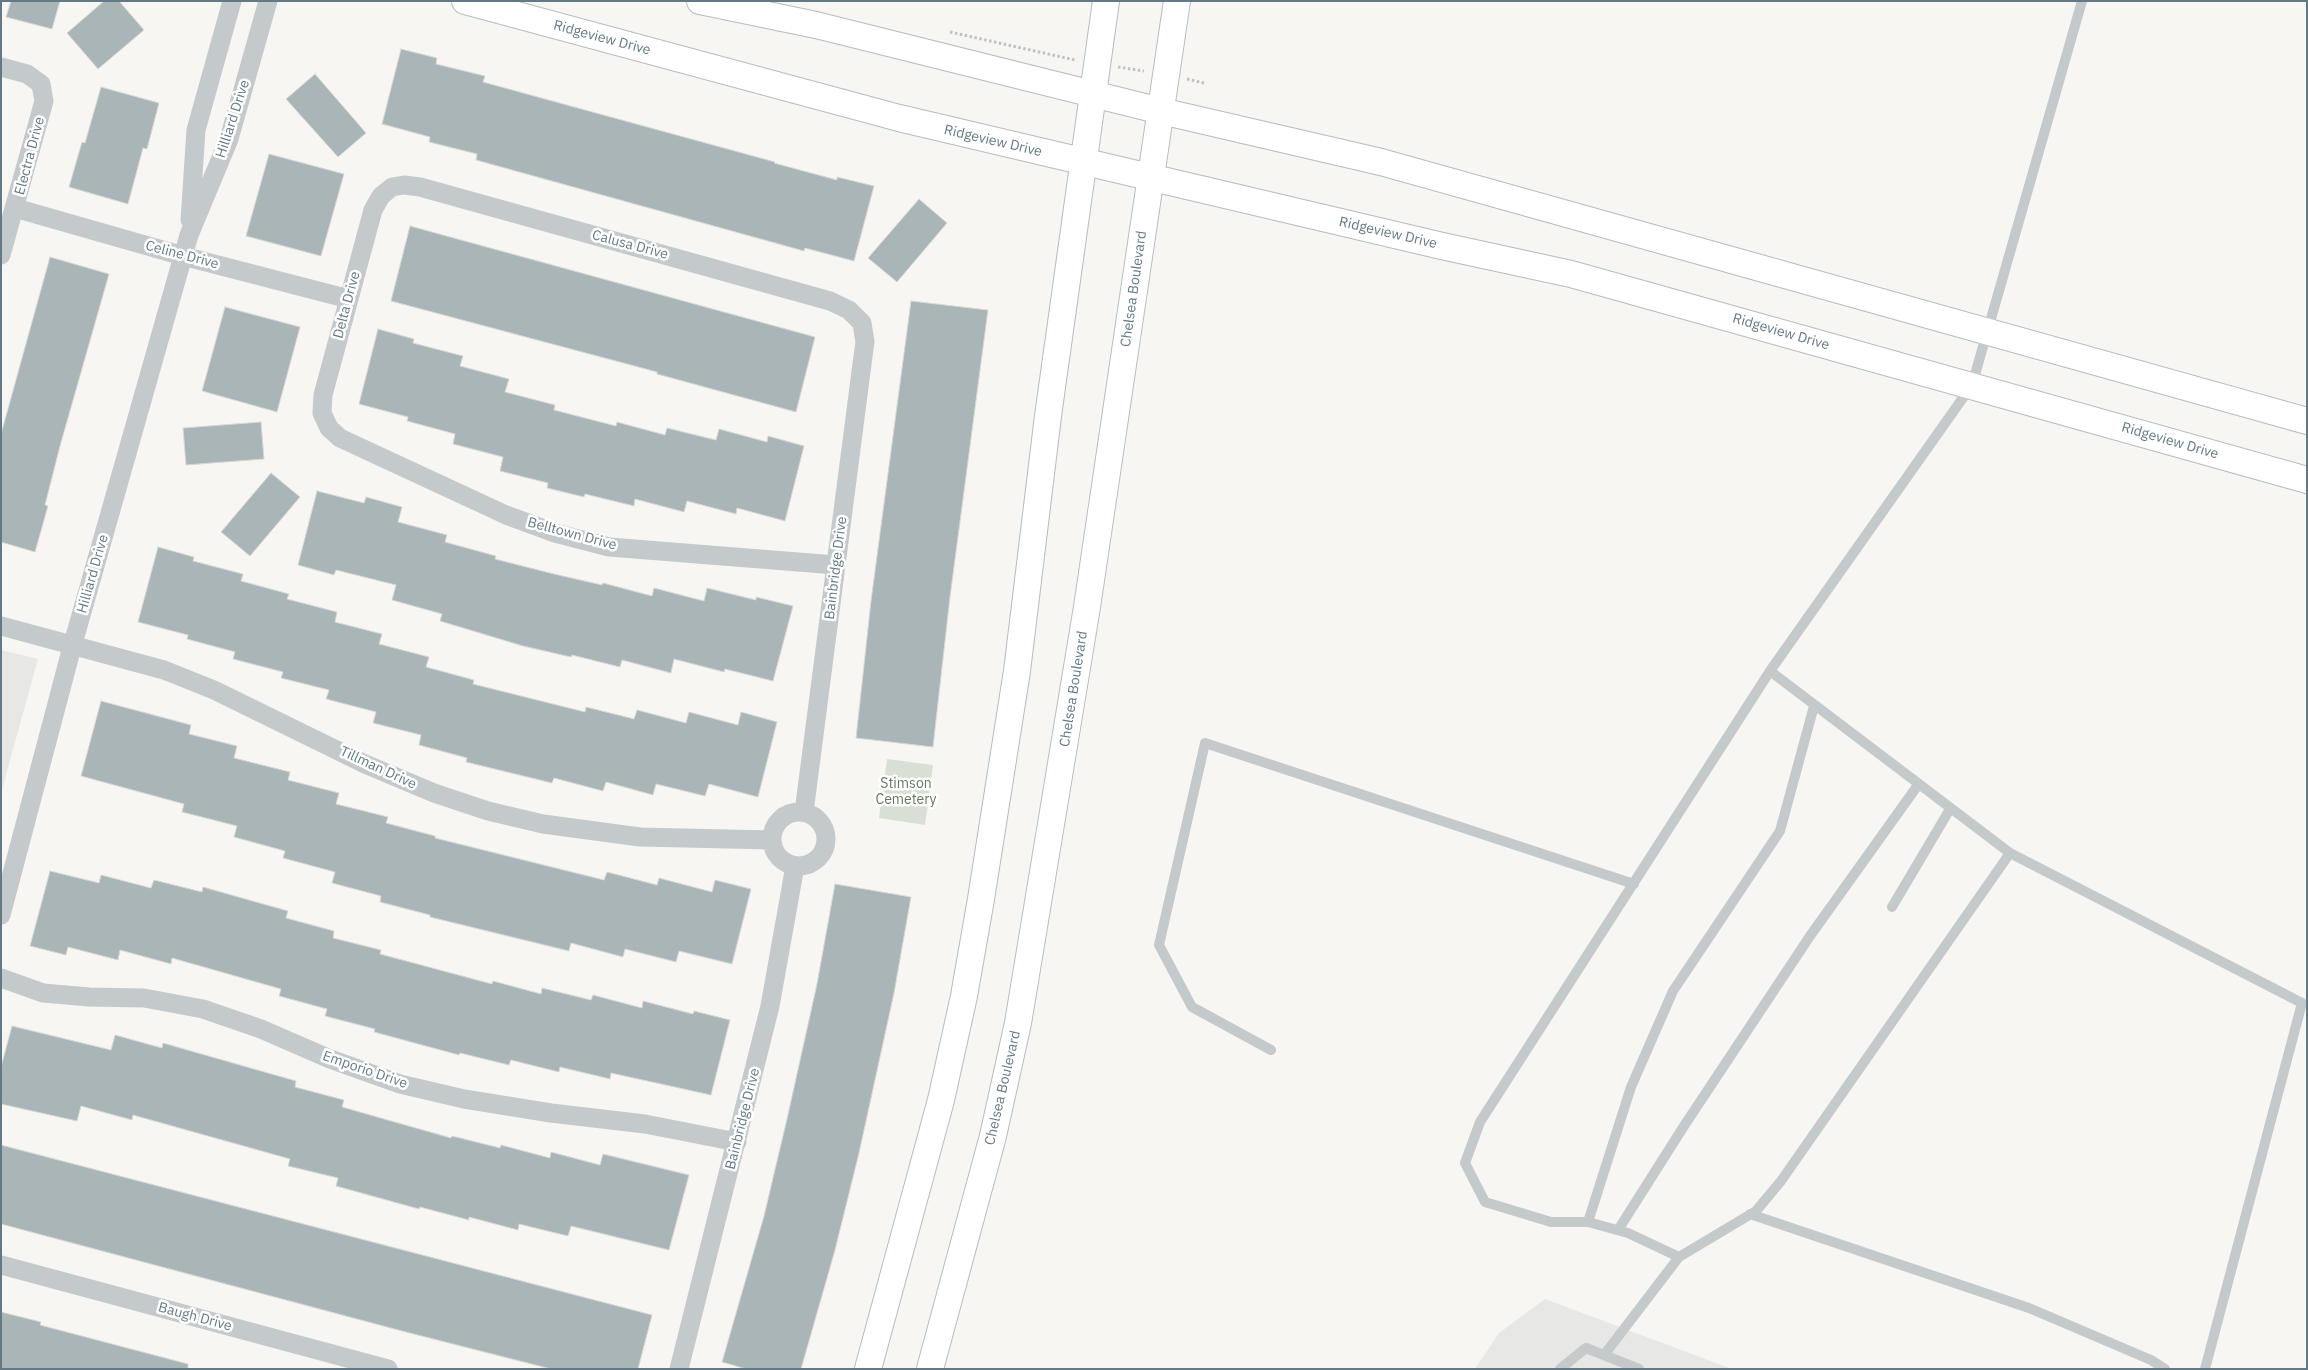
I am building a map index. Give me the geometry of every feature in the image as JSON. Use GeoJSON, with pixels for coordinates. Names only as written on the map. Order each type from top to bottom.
{"type":"FeatureCollection","features":[{"type":"Feature","properties":{"kind":"main road","name":"Ridgeview Drive"},"geometry":{"type":"LineString","coordinates":[[465,1],[899,118],[1442,246],[1571,274],[2307,480]]}},
{"type":"Feature","properties":{"kind":"main road"},"geometry":{"type":"LineString","coordinates":[[700,1],[751,6],[1161,111],[1381,162],[2307,421]]}},
{"type":"Feature","properties":{"kind":"main road"},"geometry":{"type":"LineString","coordinates":[[868,1369],[941,1100],[974,940],[1021,645],[1049,406],[1106,1]]}},
{"type":"Feature","properties":{"kind":"main road","name":"Chelsea Boulevard"},"geometry":{"type":"LineString","coordinates":[[930,1369],[992,1136],[1018,1023],[1087,607],[1177,1]]}},
{"type":"Feature","properties":{"kind":"street","name":"Hilliard Drive"},"geometry":{"type":"LineString","coordinates":[[189,234],[196,130],[232,1]]}},
{"type":"Feature","properties":{"kind":"street","name":"Hilliard Drive"},"geometry":{"type":"LineString","coordinates":[[1,915],[72,646],[189,234],[229,139],[268,1]]}},
{"type":"Feature","properties":{"kind":"street","name":"Electra Drive"},"geometry":{"type":"LineString","coordinates":[[1,66],[27,74],[41,84],[44,101],[1,256]]}},
{"type":"Feature","properties":{"kind":"street","name":"Calusa Drive"},"geometry":{"type":"LineString","coordinates":[[392,187],[404,185],[420,187],[830,300],[849,310],[862,323]]}},
{"type":"Feature","properties":{"kind":"street","name":"Delta Drive"},"geometry":{"type":"LineString","coordinates":[[329,428],[322,414],[323,395],[372,210],[382,196],[392,187]]}},
{"type":"Feature","properties":{"kind":"street","name":"Celine Drive"},"geometry":{"type":"LineString","coordinates":[[15,208],[183,256],[349,299]]}},
{"type":"Feature","properties":{"kind":"street","name":"Bainbridge Drive"},"geometry":{"type":"LineString","coordinates":[[804,812],[865,342],[862,323]]}},
{"type":"Feature","properties":{"kind":"street","name":"Belltown Drive"},"geometry":{"type":"LineString","coordinates":[[329,428],[346,442],[506,515],[564,535],[609,547],[836,565]]}},
{"type":"Feature","properties":{"kind":"street","name":"Tillman Drive"},"geometry":{"type":"LineString","coordinates":[[1,626],[119,657],[172,674],[263,713],[374,768],[434,793],[488,811],[543,824],[640,837],[772,840]]}},
{"type":"Feature","properties":{"kind":"street"},"geometry":{"type":"LineString","coordinates":[[794,812],[804,812],[819,820],[824,828],[826,846],[816,861],[808,865],[796,866],[782,861],[776,854],[772,840],[774,828],[779,820],[794,812]]}},
{"type":"Feature","properties":{"kind":"street","name":"Bainbridge Drive"},"geometry":{"type":"LineString","coordinates":[[679,1369],[770,1006],[796,866]]}},
{"type":"Feature","properties":{"kind":"street","name":"Emporio Drive"},"geometry":{"type":"LineString","coordinates":[[1,978],[43,992],[89,997],[144,998],[203,1009],[261,1029],[330,1060],[391,1081],[464,1099],[551,1113],[645,1124],[737,1142]]}},
{"type":"Feature","properties":{"kind":"street","name":"Baugh Drive"},"geometry":{"type":"LineString","coordinates":[[1,1265],[388,1369]]}},
{"type":"Feature","properties":{"kind":"lane"},"geometry":{"type":"LineString","coordinates":[[1679,1257],[1618,1230],[1588,1222],[1551,1222],[1485,1202],[1465,1163],[1480,1122],[1770,671],[1972,385],[2082,1]]}},
{"type":"Feature","properties":{"kind":"lane"},"geometry":{"type":"LineString","coordinates":[[1770,671],[2010,853],[2302,1003],[2205,1369]]}},
{"type":"Feature","properties":{"kind":"lane"},"geometry":{"type":"LineString","coordinates":[[1588,1222],[1631,1088],[1673,991],[1780,831],[1814,706]]}},
{"type":"Feature","properties":{"kind":"lane"},"geometry":{"type":"LineString","coordinates":[[1271,1050],[1192,1007],[1159,945],[1205,743],[1634,884]]}},
{"type":"Feature","properties":{"kind":"lane"},"geometry":{"type":"LineString","coordinates":[[1618,1230],[1684,1126],[1810,936],[1918,785]]}},
{"type":"Feature","properties":{"kind":"lane"},"geometry":{"type":"LineString","coordinates":[[1892,907],[1950,809]]}},
{"type":"Feature","properties":{"kind":"lane"},"geometry":{"type":"LineString","coordinates":[[1604,1355],[1679,1257],[1756,1211],[1782,1180],[2010,853]]}},
{"type":"Feature","properties":{"kind":"lane"},"geometry":{"type":"LineString","coordinates":[[1750,1214],[2029,1308],[2151,1360],[2165,1369]]}},
{"type":"Feature","properties":{"kind":"lane"},"geometry":{"type":"LineString","coordinates":[[1560,1369],[1586,1348],[1604,1355],[1621,1365],[1639,1369]]}},
{"type":"Feature","properties":{"kind":"path"},"geometry":{"type":"LineString","coordinates":[[946,32],[1065,59],[1166,74],[1204,83]]}},
{"type":"Feature","properties":{"kind":"shaded area"},"geometry":{"type":"Polygon","coordinates":[[[1,650],[38,659],[1,793],[1,650]]]}},
{"type":"Feature","properties":{"kind":"shaded area"},"geometry":{"type":"Polygon","coordinates":[[[1545,1299],[1732,1369],[1475,1369],[1499,1333],[1545,1299]]]}},
{"type":"Feature","properties":{"kind":"green space","name":"Stimson Cemetery"},"geometry":{"type":"Polygon","coordinates":[[[887,759],[933,765],[925,825],[879,818],[887,759]]]}},
{"type":"Feature","properties":{"kind":"building"},"geometry":{"type":"Polygon","coordinates":[[[11,1],[60,1],[52,29],[6,17],[11,1]]]}},
{"type":"Feature","properties":{"kind":"building"},"geometry":{"type":"Polygon","coordinates":[[[104,1],[119,1],[144,30],[98,69],[67,33],[104,1]]]}},
{"type":"Feature","properties":{"kind":"building"},"geometry":{"type":"Polygon","coordinates":[[[401,49],[437,58],[436,64],[485,76],[483,82],[837,180],[837,177],[874,186],[854,261],[805,248],[804,251],[476,160],[477,154],[429,142],[430,137],[382,124],[401,49]]]}},
{"type":"Feature","properties":{"kind":"building"},"geometry":{"type":"Polygon","coordinates":[[[315,74],[366,133],[338,157],[286,99],[315,74]]]}},
{"type":"Feature","properties":{"kind":"building"},"geometry":{"type":"Polygon","coordinates":[[[101,87],[159,103],[147,149],[143,148],[128,204],[69,187],[82,142],[85,143],[101,87]]]}},
{"type":"Feature","properties":{"kind":"building"},"geometry":{"type":"Polygon","coordinates":[[[269,154],[344,174],[321,256],[246,236],[269,154]]]}},
{"type":"Feature","properties":{"kind":"building"},"geometry":{"type":"Polygon","coordinates":[[[919,199],[947,223],[897,282],[868,258],[919,199]]]}},
{"type":"Feature","properties":{"kind":"building"},"geometry":{"type":"Polygon","coordinates":[[[410,226],[815,337],[796,412],[657,374],[657,372],[391,301],[410,226]]]}},
{"type":"Feature","properties":{"kind":"building"},"geometry":{"type":"Polygon","coordinates":[[[50,257],[109,274],[60,446],[45,505],[48,506],[35,552],[1,542],[1,434],[50,257]]]}},
{"type":"Feature","properties":{"kind":"building"},"geometry":{"type":"Polygon","coordinates":[[[911,301],[988,310],[950,597],[933,747],[856,738],[871,601],[911,301]]]}},
{"type":"Feature","properties":{"kind":"building"},"geometry":{"type":"Polygon","coordinates":[[[225,307],[300,327],[277,412],[202,391],[225,307]]]}},
{"type":"Feature","properties":{"kind":"building"},"geometry":{"type":"Polygon","coordinates":[[[378,329],[414,339],[413,343],[463,356],[460,366],[509,379],[505,392],[555,405],[554,410],[616,426],[617,422],[665,435],[667,428],[716,440],[719,429],[767,442],[768,436],[804,446],[785,521],[737,508],[736,514],[687,501],[684,512],[635,499],[634,506],[585,494],[584,497],[547,488],[548,483],[500,471],[503,457],[453,444],[455,434],[407,421],[408,417],[359,404],[378,329]]]}},
{"type":"Feature","properties":{"kind":"building"},"geometry":{"type":"Polygon","coordinates":[[[261,422],[264,459],[186,465],[183,428],[261,422]]]}},
{"type":"Feature","properties":{"kind":"building"},"geometry":{"type":"Polygon","coordinates":[[[271,473],[300,497],[250,556],[221,532],[271,473]]]}},
{"type":"Feature","properties":{"kind":"building"},"geometry":{"type":"Polygon","coordinates":[[[317,491],[364,503],[366,497],[402,507],[398,522],[447,535],[445,542],[496,556],[495,559],[554,574],[602,585],[603,583],[652,596],[654,588],[704,601],[707,588],[756,600],[756,597],[793,606],[773,681],[725,669],[724,672],[674,659],[671,673],[622,660],[620,667],[572,655],[571,657],[523,646],[440,621],[442,614],[392,600],[396,585],[336,570],[334,575],[298,565],[317,491]]]}},
{"type":"Feature","properties":{"kind":"building"},"geometry":{"type":"Polygon","coordinates":[[[158,547],[194,557],[193,561],[243,574],[241,581],[289,594],[287,599],[337,612],[335,622],[382,634],[379,644],[429,657],[426,667],[474,680],[473,684],[585,712],[586,707],[634,719],[637,710],[686,723],[689,712],[738,725],[741,712],[777,722],[758,797],[709,784],[705,796],[656,784],[653,795],[606,782],[603,791],[554,778],[552,783],[466,762],[467,758],[419,745],[421,735],[373,723],[376,712],[326,699],[329,690],[281,678],[283,672],[233,659],[235,652],[187,639],[188,635],[138,622],[158,547]]]}},
{"type":"Feature","properties":{"kind":"building"},"geometry":{"type":"Polygon","coordinates":[[[101,701],[191,725],[189,734],[237,746],[234,758],[290,772],[288,780],[339,793],[336,804],[388,817],[386,823],[435,836],[435,838],[604,880],[607,872],[657,885],[659,878],[712,892],[715,880],[751,889],[732,964],[679,951],[676,962],[625,949],[623,957],[571,943],[569,951],[430,917],[430,915],[380,902],[381,896],[332,883],[335,872],[283,858],[285,851],[234,837],[237,826],[182,812],[184,804],[81,776],[101,701]]]}},
{"type":"Feature","properties":{"kind":"building"},"geometry":{"type":"Polygon","coordinates":[[[50,871],[99,883],[101,875],[151,888],[154,880],[202,892],[203,887],[288,911],[286,918],[334,931],[333,938],[381,950],[380,954],[492,984],[493,981],[541,994],[542,988],[591,1000],[593,995],[642,1008],[643,1001],[693,1014],[694,1011],[730,1020],[711,1095],[611,1073],[610,1079],[560,1067],[559,1072],[511,1060],[509,1065],[460,1053],[459,1055],[374,1032],[375,1029],[325,1016],[327,1009],[279,996],[281,989],[172,958],[171,964],[120,950],[118,960],[68,947],[66,955],[30,946],[50,871]]]}},
{"type":"Feature","properties":{"kind":"building"},"geometry":{"type":"Polygon","coordinates":[[[835,884],[911,897],[894,993],[859,1153],[835,1250],[801,1369],[746,1369],[722,1362],[764,1216],[787,1119],[817,984],[835,884]]]}},
{"type":"Feature","properties":{"kind":"building"},"geometry":{"type":"Polygon","coordinates":[[[12,1026],[111,1050],[115,1035],[162,1048],[163,1043],[296,1081],[295,1087],[344,1100],[342,1107],[451,1138],[452,1136],[500,1148],[501,1145],[550,1158],[551,1152],[600,1165],[603,1154],[689,1175],[669,1250],[571,1226],[568,1236],[519,1224],[518,1230],[469,1217],[469,1220],[420,1207],[419,1209],[336,1186],[338,1178],[288,1166],[290,1159],[133,1115],[132,1120],[81,1106],[77,1121],[1,1104],[1,1067],[12,1026]]]}},
{"type":"Feature","properties":{"kind":"building"},"geometry":{"type":"Polygon","coordinates":[[[1,1145],[652,1315],[638,1369],[551,1369],[1,1224],[1,1145]]]}},
{"type":"Feature","properties":{"kind":"building"},"geometry":{"type":"Polygon","coordinates":[[[1,1312],[41,1322],[40,1325],[188,1364],[188,1369],[1,1369],[1,1312]]]}}]}
